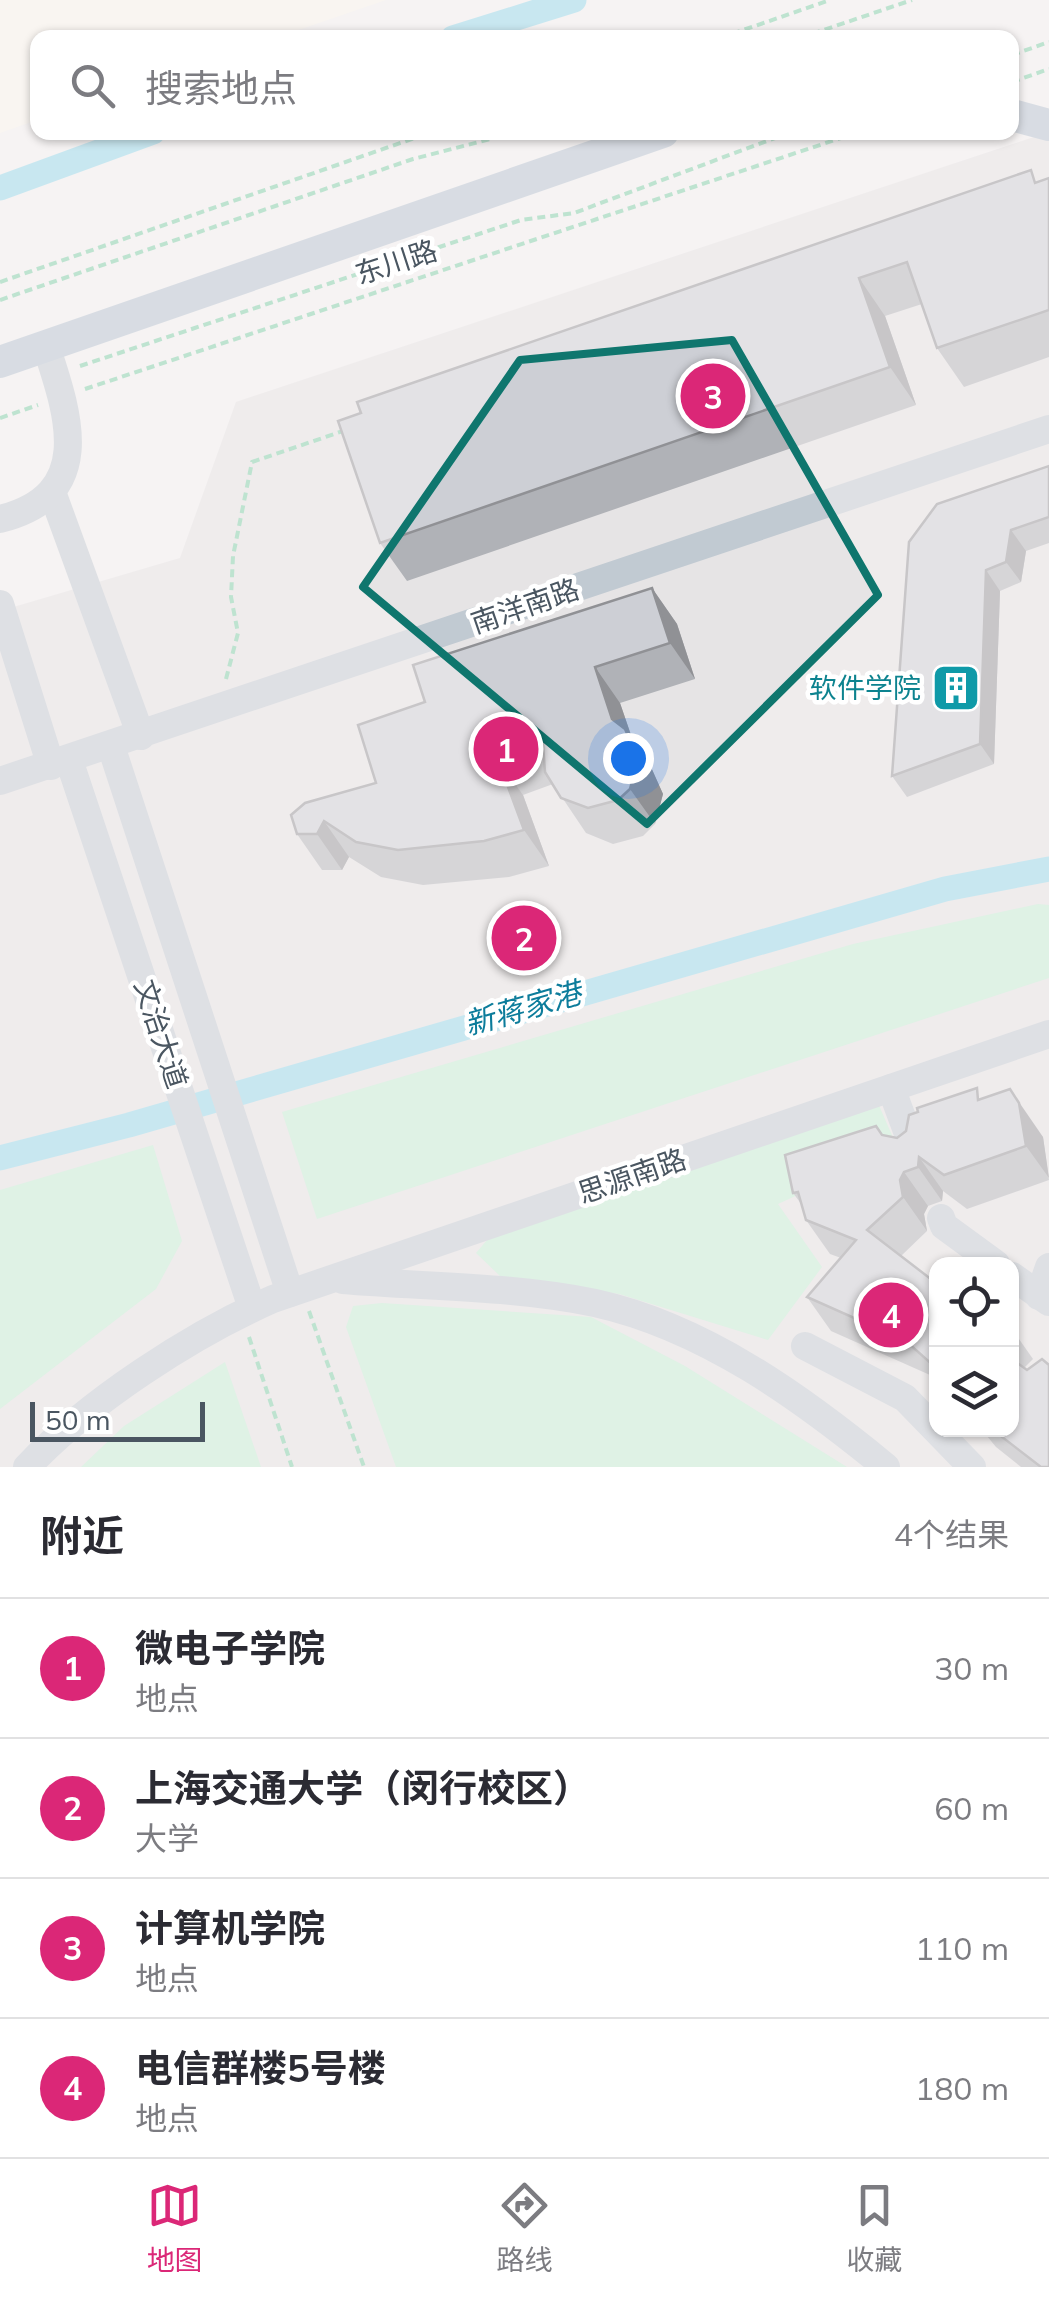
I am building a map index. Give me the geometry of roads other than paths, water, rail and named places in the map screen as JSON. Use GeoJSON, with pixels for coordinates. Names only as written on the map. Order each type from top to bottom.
{"type":"FeatureCollection","features":[{"type":"Feature","properties":{"kind":"main road"},"geometry":{"type":"LineString","coordinates":[[1019,117],[1049,125]]}},
{"type":"Feature","properties":{"kind":"main road","name":"东川路"},"geometry":{"type":"LineString","coordinates":[[0,362],[54,373],[643,140]]}},
{"type":"Feature","properties":{"kind":"street"},"geometry":{"type":"LineString","coordinates":[[0,519],[28,512],[52,492],[70,454],[54,373]]}},
{"type":"Feature","properties":{"kind":"street","name":"南洋南路"},"geometry":{"type":"LineString","coordinates":[[0,781],[1049,429]]}},
{"type":"Feature","properties":{"kind":"street"},"geometry":{"type":"LineString","coordinates":[[52,492],[141,736]]}},
{"type":"Feature","properties":{"kind":"street","name":"文治大道"},"geometry":{"type":"LineString","coordinates":[[0,604],[199,1148],[237,1315]]}},
{"type":"Feature","properties":{"kind":"street","name":"文治大道"},"geometry":{"type":"LineString","coordinates":[[112,746],[240,1140],[296,1291]]}},
{"type":"Feature","properties":{"kind":"street","name":"思源南路"},"geometry":{"type":"LineString","coordinates":[[27,1467],[57,1435],[237,1315],[296,1291],[1049,1034]]}},
{"type":"Feature","properties":{"kind":"street"},"geometry":{"type":"LineString","coordinates":[[891,1088],[916,1155]]}},
{"type":"Feature","properties":{"kind":"street"},"geometry":{"type":"LineString","coordinates":[[941,1218],[944,1226],[986,1257]]}},
{"type":"Feature","properties":{"kind":"street"},"geometry":{"type":"LineString","coordinates":[[1019,1281],[1044,1299],[1049,1266]]}},
{"type":"Feature","properties":{"kind":"street"},"geometry":{"type":"LineString","coordinates":[[331,1279],[596,1304],[706,1344],[804,1400],[886,1467]]}},
{"type":"Feature","properties":{"kind":"street"},"geometry":{"type":"LineString","coordinates":[[806,1346],[906,1398],[972,1467]]}},
{"type":"Feature","properties":{"kind":"waterway"},"geometry":{"type":"LineString","coordinates":[[478,30],[574,0]]}},
{"type":"Feature","properties":{"kind":"waterway"},"geometry":{"type":"LineString","coordinates":[[0,188],[131,140]]}},
{"type":"Feature","properties":{"kind":"waterway","name":"新蒋家港"},"geometry":{"type":"LineString","coordinates":[[0,1158],[129,1125],[945,889],[1049,869]]}},
{"type":"Feature","properties":{"kind":"place","name":"计算机学院"},"geometry":{"type":"Point","coordinates":[713,396]}},
{"type":"Feature","properties":{"kind":"place","name":"软件学院"},"geometry":{"type":"Point","coordinates":[956,688]}},
{"type":"Feature","properties":{"kind":"place","name":"微电子学院"},"geometry":{"type":"Point","coordinates":[506,749]}},
{"type":"Feature","properties":{"kind":"place","name":"上海交通大学（闵行校区）"},"geometry":{"type":"Point","coordinates":[524,938]}},
{"type":"Feature","properties":{"kind":"place","name":"电信群楼5号楼"},"geometry":{"type":"Point","coordinates":[891,1315]}}]}
